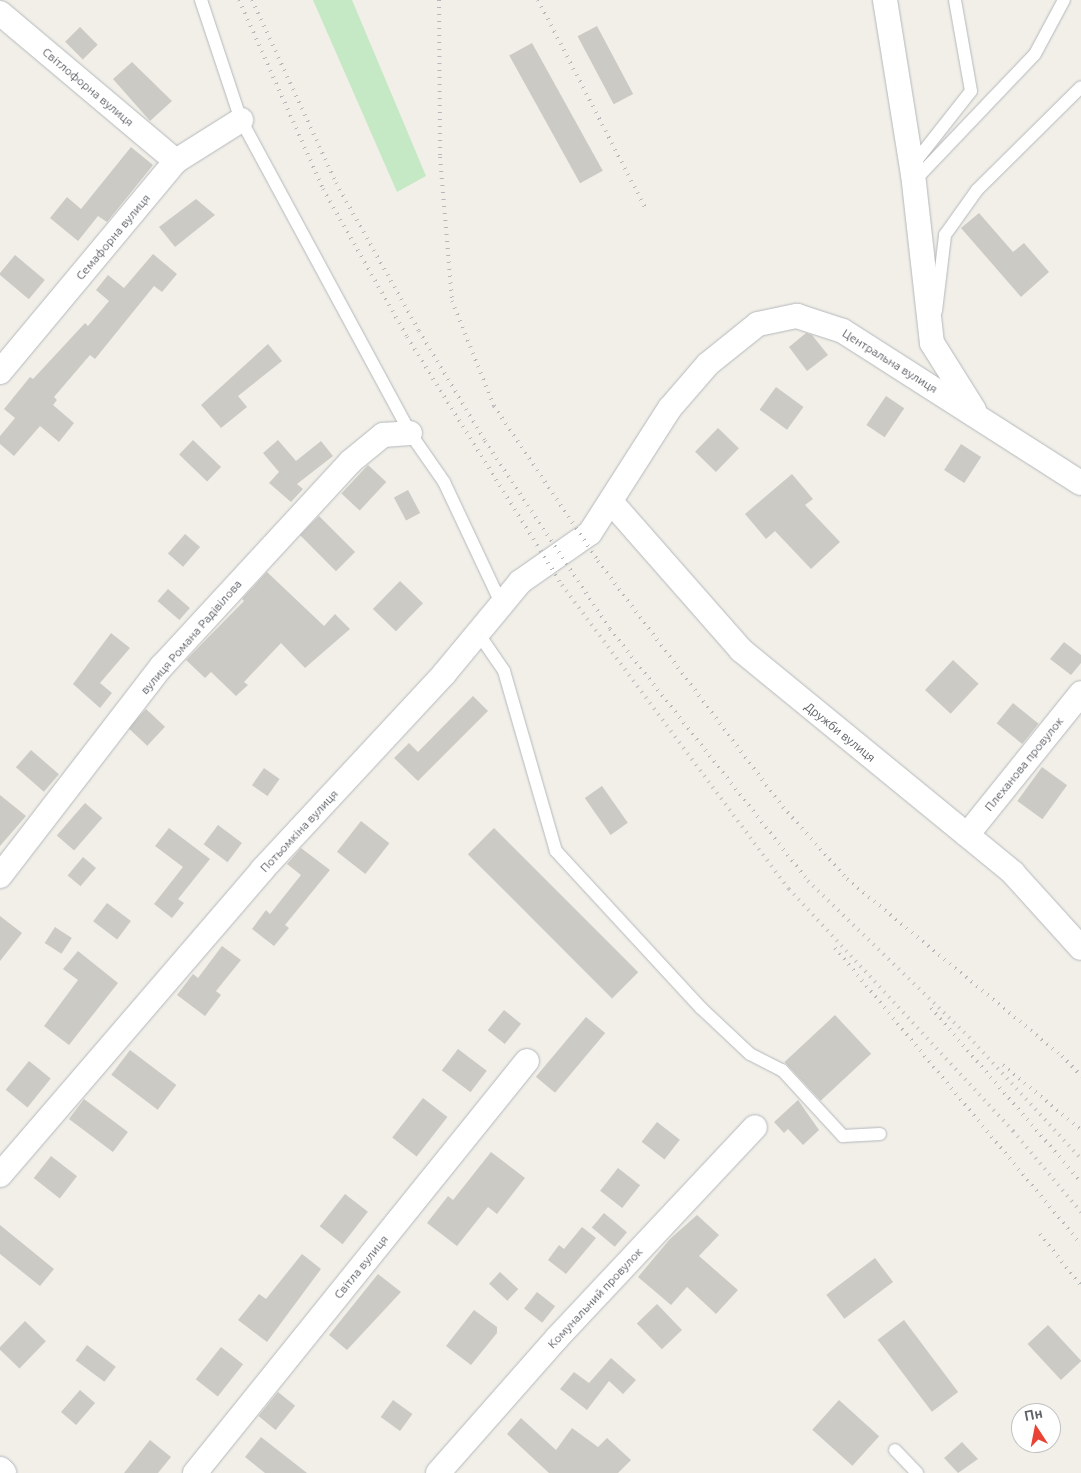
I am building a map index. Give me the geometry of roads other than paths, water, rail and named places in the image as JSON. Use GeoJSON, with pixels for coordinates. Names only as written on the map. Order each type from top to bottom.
{"type":"FeatureCollection","features":[{"type":"Feature","properties":{"kind":"street"},"geometry":{"type":"LineString","coordinates":[[885,0],[913,174],[932,343],[978,416]]}},
{"type":"Feature","properties":{"kind":"street","name":"Світлофорна вулиця"},"geometry":{"type":"LineString","coordinates":[[0,12],[176,161]]}},
{"type":"Feature","properties":{"kind":"street","name":"Семафорна вулиця"},"geometry":{"type":"LineString","coordinates":[[0,372],[176,161],[241,120]]}},
{"type":"Feature","properties":{"kind":"street","name":"Центральна вулиця"},"geometry":{"type":"LineString","coordinates":[[612,503],[670,408],[708,364],[758,324],[797,316],[843,331],[1081,483]]}},
{"type":"Feature","properties":{"kind":"street","name":"вулиця Романа Радівілова"},"geometry":{"type":"LineString","coordinates":[[0,876],[162,666],[343,469],[383,435],[410,433]]}},
{"type":"Feature","properties":{"kind":"street","name":"Потьомкіна вулиця"},"geometry":{"type":"LineString","coordinates":[[0,1175],[262,870],[478,633],[520,582],[590,533],[612,503]]}},
{"type":"Feature","properties":{"kind":"street","name":"Дружби вулиця"},"geometry":{"type":"LineString","coordinates":[[612,503],[741,650],[1014,873],[1081,948]]}},
{"type":"Feature","properties":{"kind":"street","name":"Плеханова провулок"},"geometry":{"type":"LineString","coordinates":[[968,835],[1081,693]]}},
{"type":"Feature","properties":{"kind":"street","name":"Світла вулиця"},"geometry":{"type":"LineString","coordinates":[[195,1473],[527,1061]]}},
{"type":"Feature","properties":{"kind":"street","name":"Комунальний провулок"},"geometry":{"type":"LineString","coordinates":[[438,1473],[557,1338],[756,1127]]}},
{"type":"Feature","properties":{"kind":"lane"},"geometry":{"type":"LineString","coordinates":[[201,0],[241,120],[410,433],[444,482],[502,605]]}},
{"type":"Feature","properties":{"kind":"lane"},"geometry":{"type":"LineString","coordinates":[[913,174],[971,91],[955,0]]}},
{"type":"Feature","properties":{"kind":"lane"},"geometry":{"type":"LineString","coordinates":[[913,174],[1035,54],[1064,0]]}},
{"type":"Feature","properties":{"kind":"lane"},"geometry":{"type":"LineString","coordinates":[[932,343],[945,235],[977,190],[1081,87]]}},
{"type":"Feature","properties":{"kind":"lane"},"geometry":{"type":"LineString","coordinates":[[478,633],[504,671],[556,851],[701,1008],[750,1054],[782,1070],[843,1136],[880,1134]]}},
{"type":"Feature","properties":{"kind":"lane"},"geometry":{"type":"LineString","coordinates":[[896,1450],[917,1473]]}},
{"type":"Feature","properties":{"kind":"railway"},"geometry":{"type":"LineString","coordinates":[[239,0],[323,189],[407,337],[562,585],[789,889],[1013,1131],[1081,1212]]}},
{"type":"Feature","properties":{"kind":"railway"},"geometry":{"type":"LineString","coordinates":[[252,0],[336,183],[419,331],[485,441],[610,629],[808,881],[969,1037],[1081,1159]]}},
{"type":"Feature","properties":{"kind":"railway"},"geometry":{"type":"LineString","coordinates":[[439,0],[440,157],[452,301],[494,406],[598,561],[783,807],[847,879],[1062,1056],[1081,1076]]}},
{"type":"Feature","properties":{"kind":"railway"},"geometry":{"type":"LineString","coordinates":[[538,0],[645,207]]}},
{"type":"Feature","properties":{"kind":"railway"},"geometry":{"type":"LineString","coordinates":[[835,948],[1081,1244]]}},
{"type":"Feature","properties":{"kind":"railway"},"geometry":{"type":"LineString","coordinates":[[931,1008],[1081,1182]]}},
{"type":"Feature","properties":{"kind":"railway"},"geometry":{"type":"LineString","coordinates":[[1003,1065],[1081,1130]]}},
{"type":"Feature","properties":{"kind":"railway"},"geometry":{"type":"LineString","coordinates":[[1040,1234],[1081,1286]]}}]}
